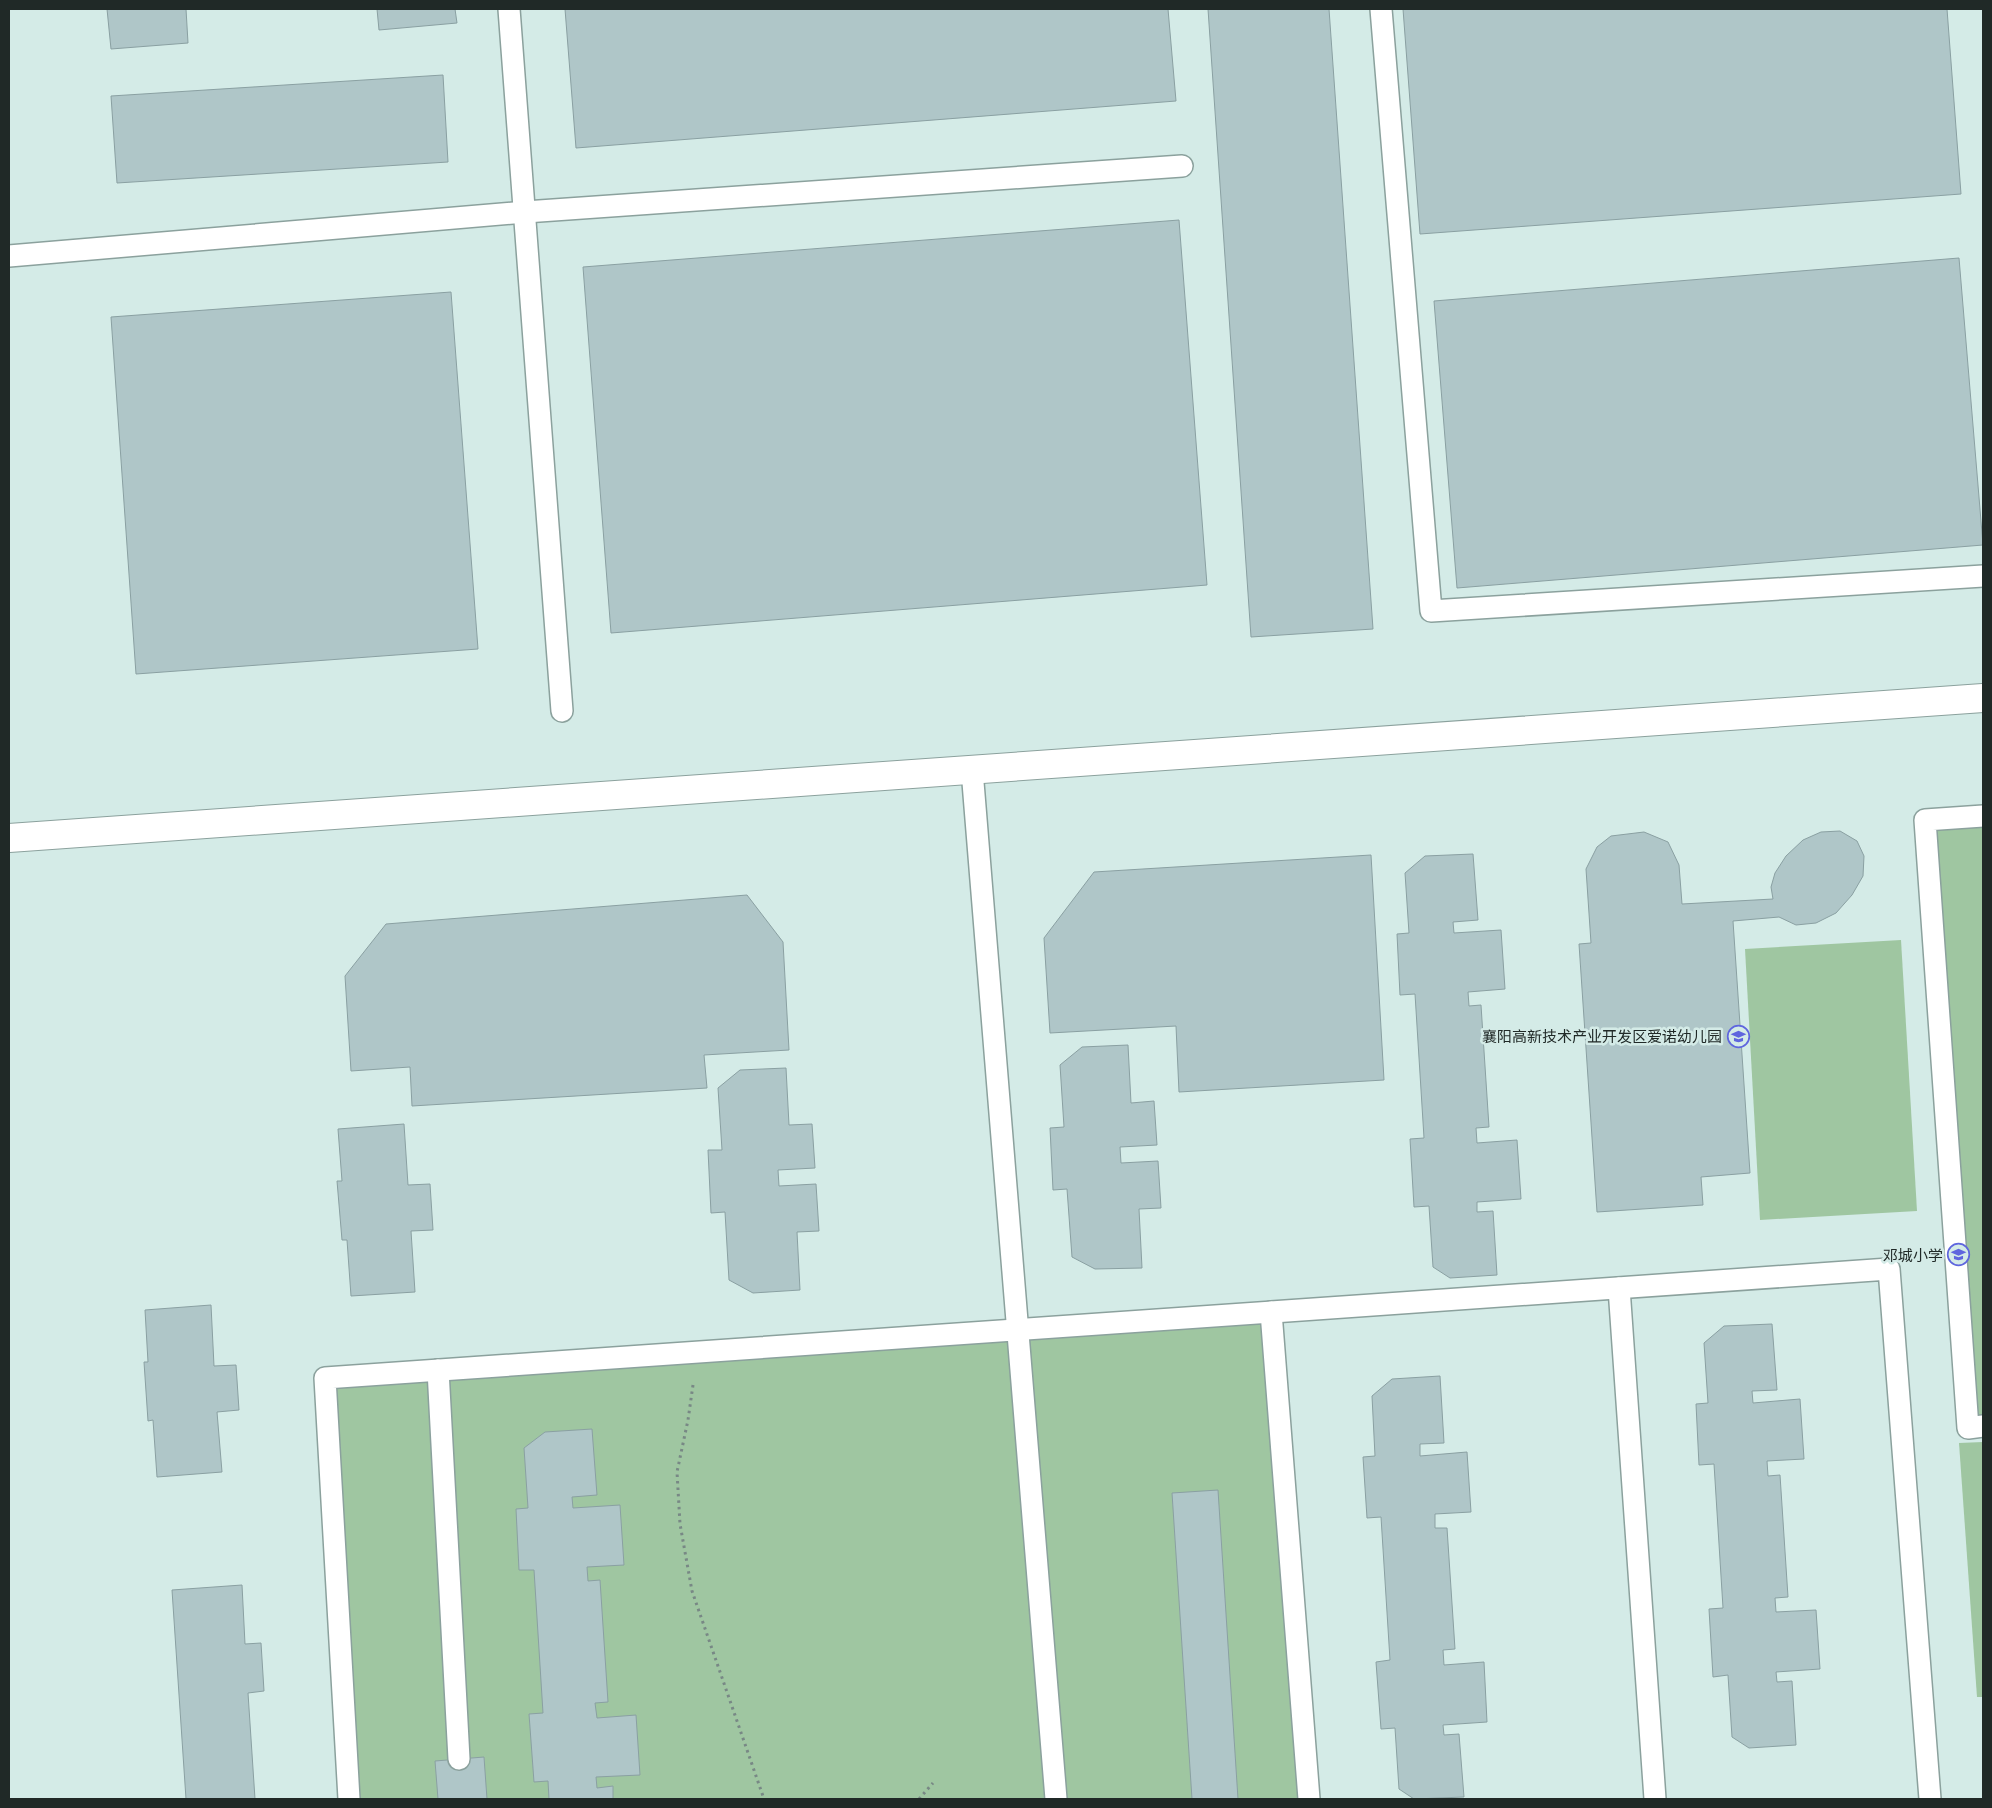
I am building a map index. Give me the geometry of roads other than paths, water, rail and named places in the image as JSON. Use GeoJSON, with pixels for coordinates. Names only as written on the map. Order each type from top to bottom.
{"type":"FeatureCollection","features":[{"type":"Feature","properties":{"kind":"street"},"geometry":{"type":"LineString","coordinates":[[9,838],[1983,698]]}},
{"type":"Feature","properties":{"kind":"lane"},"geometry":{"type":"LineString","coordinates":[[508,9],[562,711]]}},
{"type":"Feature","properties":{"kind":"lane"},"geometry":{"type":"LineString","coordinates":[[1381,9],[1431,611],[1983,576]]}},
{"type":"Feature","properties":{"kind":"lane"},"geometry":{"type":"LineString","coordinates":[[9,256],[525,212],[1182,166]]}},
{"type":"Feature","properties":{"kind":"lane"},"geometry":{"type":"LineString","coordinates":[[972,770],[1016,1330],[1056,1799]]}},
{"type":"Feature","properties":{"kind":"lane"},"geometry":{"type":"LineString","coordinates":[[1983,816],[1925,820],[1968,1428],[1983,1426]]}},
{"type":"Feature","properties":{"kind":"lane"},"geometry":{"type":"LineString","coordinates":[[348,1799],[324,1378],[1889,1269],[1930,1799]]}},
{"type":"Feature","properties":{"kind":"lane"},"geometry":{"type":"LineString","coordinates":[[1619,1288],[1655,1799]]}},
{"type":"Feature","properties":{"kind":"lane"},"geometry":{"type":"LineString","coordinates":[[1271,1312],[1310,1799]]}},
{"type":"Feature","properties":{"kind":"lane"},"geometry":{"type":"LineString","coordinates":[[438,1370],[459,1759]]}},
{"type":"Feature","properties":{"kind":"place","name":"襄阳高新技术产业开发区爱诺幼儿园"},"geometry":{"type":"Point","coordinates":[1738,1036]}},
{"type":"Feature","properties":{"kind":"place","name":"邓城小学"},"geometry":{"type":"Point","coordinates":[1959,1255]}}]}
